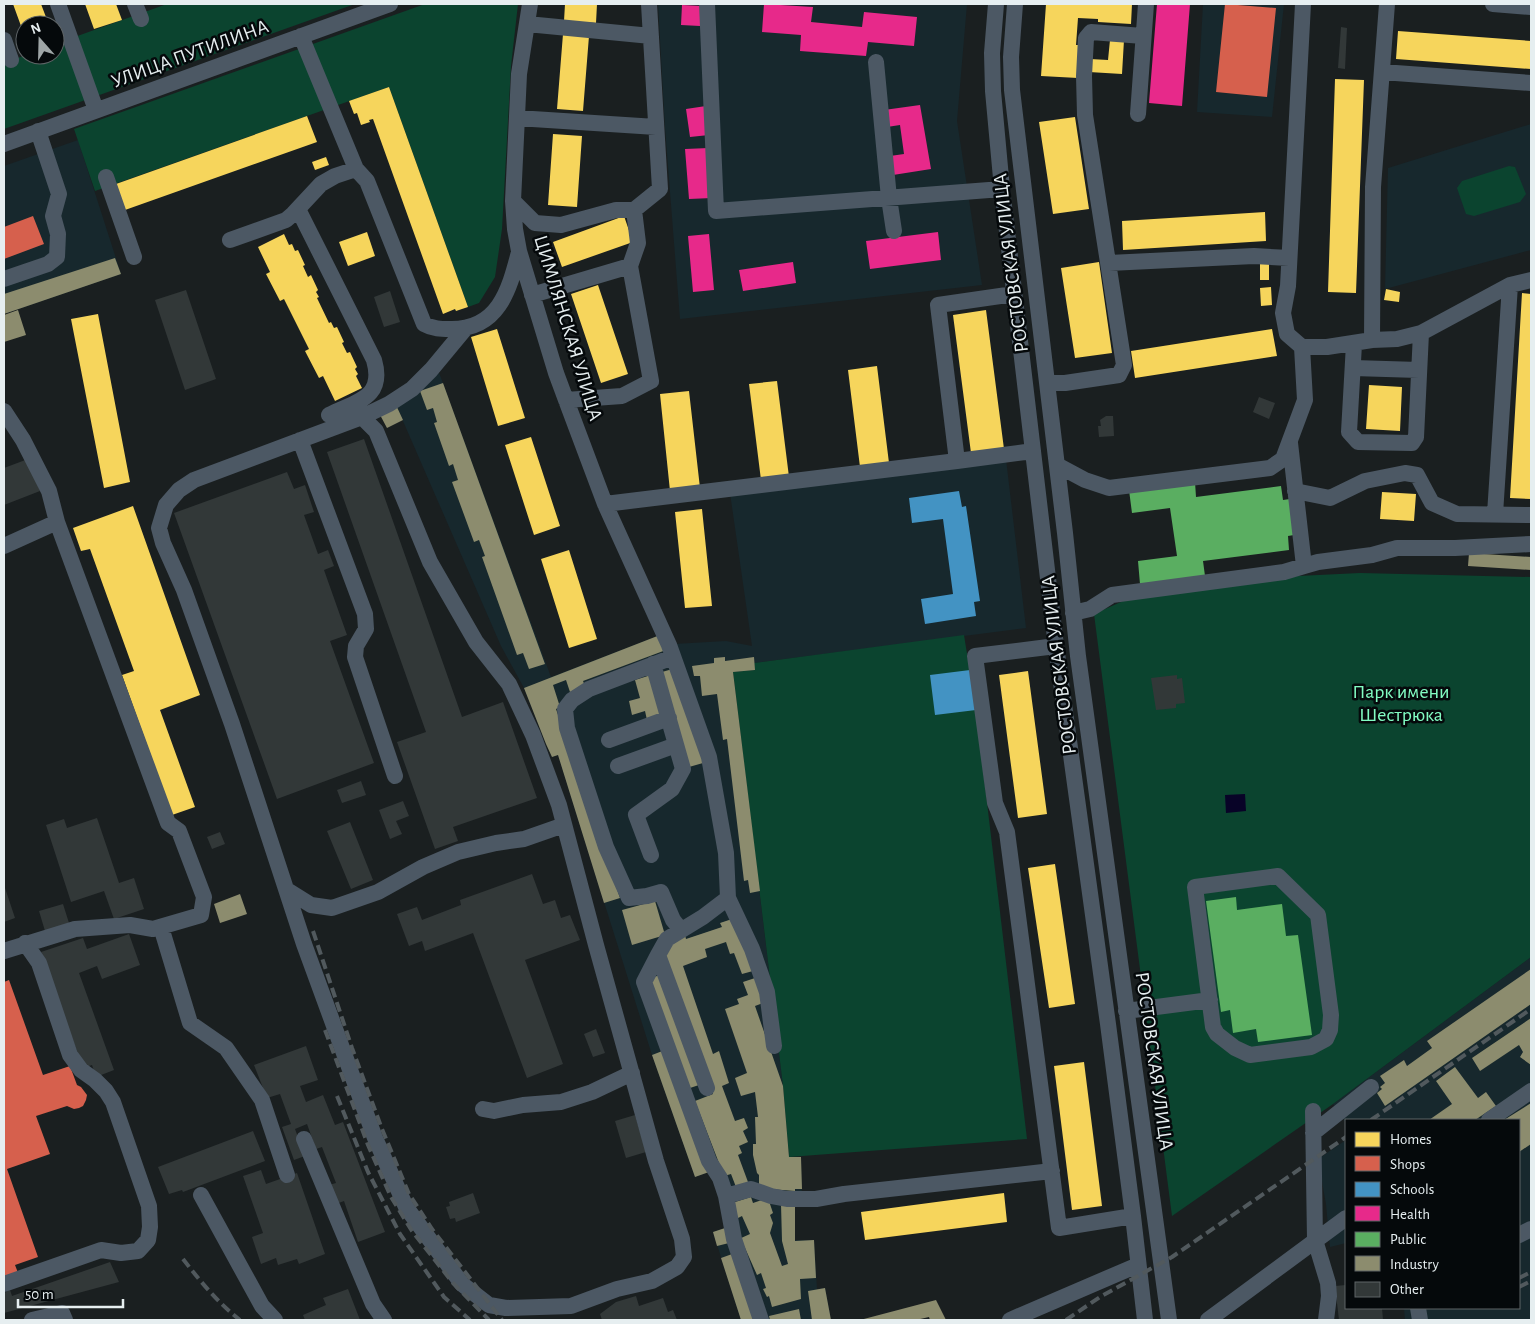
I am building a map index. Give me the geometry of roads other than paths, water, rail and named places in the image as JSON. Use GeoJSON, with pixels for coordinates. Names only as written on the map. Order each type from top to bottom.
{"type":"FeatureCollection","features":[{"type":"Feature","properties":{"kind":"street"},"geometry":{"type":"LineString","coordinates":[[58,4],[96,110]]}},
{"type":"Feature","properties":{"kind":"street"},"geometry":{"type":"LineString","coordinates":[[135,4],[141,19]]}},
{"type":"Feature","properties":{"kind":"street","name":"УЛИЦА ПУТИЛИНА"},"geometry":{"type":"LineString","coordinates":[[4,144],[390,4]]}},
{"type":"Feature","properties":{"kind":"street","name":"ЦИМЛЯНСКАЯ УЛИЦА"},"geometry":{"type":"LineString","coordinates":[[530,4],[519,74],[513,201],[519,251],[556,373],[605,504],[674,657],[706,749],[726,853],[728,898]]}},
{"type":"Feature","properties":{"kind":"street"},"geometry":{"type":"LineString","coordinates":[[513,201],[535,223],[561,225],[616,210],[634,210],[660,189],[648,4]]}},
{"type":"Feature","properties":{"kind":"street"},"geometry":{"type":"LineString","coordinates":[[707,4],[716,211],[1002,189]]}},
{"type":"Feature","properties":{"kind":"street","name":"РОСТОВСКАЯ УЛИЦА"},"geometry":{"type":"LineString","coordinates":[[996,4],[992,53],[992,91],[1002,189],[1056,646],[1134,1216],[1145,1320]]}},
{"type":"Feature","properties":{"kind":"street","name":"РОСТОВСКАЯ УЛИЦА"},"geometry":{"type":"LineString","coordinates":[[1015,4],[1011,57],[1012,90],[1074,613],[1126,1012],[1169,1320]]}},
{"type":"Feature","properties":{"kind":"street"},"geometry":{"type":"LineString","coordinates":[[1138,114],[1146,4]]}},
{"type":"Feature","properties":{"kind":"street"},"geometry":{"type":"LineString","coordinates":[[1302,4],[1288,286],[1283,313],[1287,334],[1302,347],[1327,348],[1421,333],[1510,285],[1531,280]]}},
{"type":"Feature","properties":{"kind":"street"},"geometry":{"type":"LineString","coordinates":[[1372,340],[1373,187],[1387,4]]}},
{"type":"Feature","properties":{"kind":"street"},"geometry":{"type":"LineString","coordinates":[[1493,4],[1531,7]]}},
{"type":"Feature","properties":{"kind":"street"},"geometry":{"type":"LineString","coordinates":[[527,24],[650,36]]}},
{"type":"Feature","properties":{"kind":"street"},"geometry":{"type":"LineString","coordinates":[[1047,383],[1065,383],[1119,375],[1124,365],[1085,115],[1084,76],[1086,38],[1090,32],[1144,36]]}},
{"type":"Feature","properties":{"kind":"street"},"geometry":{"type":"LineString","coordinates":[[301,36],[356,169],[367,181],[424,324],[430,328],[438,329],[465,329]]}},
{"type":"Feature","properties":{"kind":"street"},"geometry":{"type":"LineString","coordinates":[[4,40],[11,60]]}},
{"type":"Feature","properties":{"kind":"street"},"geometry":{"type":"LineString","coordinates":[[876,62],[894,231]]}},
{"type":"Feature","properties":{"kind":"street"},"geometry":{"type":"LineString","coordinates":[[1382,72],[1531,83]]}},
{"type":"Feature","properties":{"kind":"street"},"geometry":{"type":"LineString","coordinates":[[517,118],[656,127]]}},
{"type":"Feature","properties":{"kind":"street"},"geometry":{"type":"LineString","coordinates":[[4,279],[48,264],[57,257],[58,234],[53,216],[59,194],[38,131]]}},
{"type":"Feature","properties":{"kind":"street"},"geometry":{"type":"LineString","coordinates":[[230,240],[281,223],[290,218],[321,184],[335,176],[356,169]]}},
{"type":"Feature","properties":{"kind":"street"},"geometry":{"type":"LineString","coordinates":[[106,177],[134,257]]}},
{"type":"Feature","properties":{"kind":"street"},"geometry":{"type":"LineString","coordinates":[[298,209],[374,360],[377,370],[375,388],[368,396],[329,415]]}},
{"type":"Feature","properties":{"kind":"street"},"geometry":{"type":"LineString","coordinates":[[566,400],[622,396],[650,381],[630,266],[638,242],[634,210]]}},
{"type":"Feature","properties":{"kind":"street"},"geometry":{"type":"LineString","coordinates":[[362,417],[376,431],[430,562],[476,642],[509,684],[533,736],[559,805],[656,1161],[682,1239],[684,1257],[677,1267],[652,1281],[618,1289],[571,1306],[506,1308],[489,1305],[462,1284],[406,1207],[375,1138],[304,944],[232,724],[184,590],[163,544],[159,528],[166,504],[179,490],[194,480],[362,417],[389,404],[412,389],[431,370],[465,329],[491,316],[502,301],[512,278],[519,251]]}},
{"type":"Feature","properties":{"kind":"street"},"geometry":{"type":"LineString","coordinates":[[1109,263],[1254,256],[1289,258]]}},
{"type":"Feature","properties":{"kind":"street"},"geometry":{"type":"LineString","coordinates":[[532,295],[630,266]]}},
{"type":"Feature","properties":{"kind":"street"},"geometry":{"type":"LineString","coordinates":[[1495,514],[1510,285]]}},
{"type":"Feature","properties":{"kind":"street"},"geometry":{"type":"LineString","coordinates":[[957,460],[938,305],[1014,294]]}},
{"type":"Feature","properties":{"kind":"street"},"geometry":{"type":"LineString","coordinates":[[1354,344],[1349,432],[1358,442],[1412,443],[1416,437],[1421,333]]}},
{"type":"Feature","properties":{"kind":"street"},"geometry":{"type":"LineString","coordinates":[[1057,465],[1084,480],[1109,488],[1270,468],[1282,459],[1290,443],[1305,400],[1302,347]]}},
{"type":"Feature","properties":{"kind":"street"},"geometry":{"type":"LineString","coordinates":[[1353,368],[1419,370]]}},
{"type":"Feature","properties":{"kind":"street"},"geometry":{"type":"LineString","coordinates":[[4,411],[23,440],[49,491],[57,522],[168,823],[180,831],[204,897],[201,915],[161,927],[153,929],[130,925],[76,929],[25,943],[4,951]]}},
{"type":"Feature","properties":{"kind":"street"},"geometry":{"type":"LineString","coordinates":[[300,440],[365,614],[366,629],[356,646],[354,656],[395,776]]}},
{"type":"Feature","properties":{"kind":"street"},"geometry":{"type":"LineString","coordinates":[[1290,443],[1304,566]]}},
{"type":"Feature","properties":{"kind":"street"},"geometry":{"type":"LineString","coordinates":[[605,504],[1032,451]]}},
{"type":"Feature","properties":{"kind":"street"},"geometry":{"type":"LineString","coordinates":[[1295,491],[1330,498],[1365,481],[1405,473],[1416,475],[1423,484],[1432,503],[1457,514],[1531,515]]}},
{"type":"Feature","properties":{"kind":"street"},"geometry":{"type":"LineString","coordinates":[[4,546],[57,522]]}},
{"type":"Feature","properties":{"kind":"street"},"geometry":{"type":"LineString","coordinates":[[1074,613],[1090,608],[1112,595],[1284,572],[1318,562],[1372,555],[1397,548],[1455,548],[1531,544]]}},
{"type":"Feature","properties":{"kind":"street"},"geometry":{"type":"LineString","coordinates":[[1056,646],[975,656],[996,803],[1007,832],[1059,1228],[1134,1216]]}},
{"type":"Feature","properties":{"kind":"street"},"geometry":{"type":"LineString","coordinates":[[674,657],[590,689],[572,700],[565,709],[567,728],[606,847],[630,898],[661,892],[673,920],[681,930]]}},
{"type":"Feature","properties":{"kind":"street"},"geometry":{"type":"LineString","coordinates":[[651,855],[636,815],[672,789],[683,769],[654,664]]}},
{"type":"Feature","properties":{"kind":"street"},"geometry":{"type":"LineString","coordinates":[[609,740],[669,718]]}},
{"type":"Feature","properties":{"kind":"street"},"geometry":{"type":"LineString","coordinates":[[618,766],[676,746]]}},
{"type":"Feature","properties":{"kind":"street"},"geometry":{"type":"LineString","coordinates":[[679,776],[711,768]]}},
{"type":"Feature","properties":{"kind":"street"},"geometry":{"type":"LineString","coordinates":[[287,890],[311,905],[332,908],[378,892],[423,867],[458,852],[524,839],[564,825]]}},
{"type":"Feature","properties":{"kind":"street"},"geometry":{"type":"LineString","coordinates":[[1278,876],[1318,915],[1332,1015],[1330,1030],[1326,1039],[1311,1047],[1250,1055],[1235,1048],[1217,1034],[1213,1027],[1210,1000],[1195,887],[1278,876]]}},
{"type":"Feature","properties":{"kind":"street"},"geometry":{"type":"LineString","coordinates":[[761,1320],[734,1239],[726,1196],[720,1178],[710,1161],[644,982],[667,939],[703,917],[728,898],[752,949],[767,992],[774,1046]]}},
{"type":"Feature","properties":{"kind":"street"},"geometry":{"type":"LineString","coordinates":[[161,927],[190,1023],[226,1048],[262,1100],[287,1175]]}},
{"type":"Feature","properties":{"kind":"street"},"geometry":{"type":"LineString","coordinates":[[4,1284],[101,1250],[121,1253],[138,1251],[148,1240],[150,1227],[149,1206],[113,1102],[106,1091],[81,1070],[70,1055],[39,963],[25,943]]}},
{"type":"Feature","properties":{"kind":"street"},"geometry":{"type":"LineString","coordinates":[[658,955],[707,1088]]}},
{"type":"Feature","properties":{"kind":"street"},"geometry":{"type":"LineString","coordinates":[[1126,1012],[1210,1000]]}},
{"type":"Feature","properties":{"kind":"street"},"geometry":{"type":"LineString","coordinates":[[483,1109],[494,1111],[523,1105],[561,1102],[592,1092],[632,1073]]}},
{"type":"Feature","properties":{"kind":"street"},"geometry":{"type":"LineString","coordinates":[[1313,1133],[1371,1087]]}},
{"type":"Feature","properties":{"kind":"street"},"geometry":{"type":"LineString","coordinates":[[1490,1119],[1531,1091]]}},
{"type":"Feature","properties":{"kind":"street"},"geometry":{"type":"LineString","coordinates":[[1313,1111],[1315,1240],[1328,1283],[1329,1296],[1326,1320]]}},
{"type":"Feature","properties":{"kind":"street"},"geometry":{"type":"LineString","coordinates":[[304,1139],[373,1304],[383,1320]]}},
{"type":"Feature","properties":{"kind":"street"},"geometry":{"type":"LineString","coordinates":[[726,1196],[751,1189],[771,1196],[788,1199],[816,1199],[844,1194],[1052,1171]]}},
{"type":"Feature","properties":{"kind":"street"},"geometry":{"type":"LineString","coordinates":[[202,1194],[262,1306],[275,1320]]}},
{"type":"Feature","properties":{"kind":"street"},"geometry":{"type":"LineString","coordinates":[[1208,1320],[1345,1219]]}},
{"type":"Feature","properties":{"kind":"street"},"geometry":{"type":"LineString","coordinates":[[1010,1320],[1138,1265]]}},
{"type":"Feature","properties":{"kind":"street"},"geometry":{"type":"LineString","coordinates":[[32,1320],[62,1313],[65,1320]]}},
{"type":"Feature","properties":{"kind":"railway"},"geometry":{"type":"LineString","coordinates":[[313,931],[352,1048],[382,1129],[409,1194],[432,1229],[502,1320]]}},
{"type":"Feature","properties":{"kind":"railway"},"geometry":{"type":"LineString","coordinates":[[1372,1119],[1531,1009]]}},
{"type":"Feature","properties":{"kind":"railway"},"geometry":{"type":"LineString","coordinates":[[325,1030],[368,1145],[391,1197],[412,1231],[453,1283],[489,1320]]}},
{"type":"Feature","properties":{"kind":"railway"},"geometry":{"type":"LineString","coordinates":[[337,1096],[368,1172],[400,1234],[444,1297],[470,1320]]}},
{"type":"Feature","properties":{"kind":"railway"},"geometry":{"type":"LineString","coordinates":[[1066,1320],[1100,1297],[1172,1257],[1345,1138]]}},
{"type":"Feature","properties":{"kind":"railway"},"geometry":{"type":"LineString","coordinates":[[183,1259],[224,1306],[240,1320]]}},
{"type":"Feature","properties":{"kind":"railway"},"geometry":{"type":"LineString","coordinates":[[1520,1278],[1531,1272]]}},
{"type":"Feature","properties":{"kind":"railway"},"geometry":{"type":"LineString","coordinates":[[1520,1286],[1531,1281]]}},
{"type":"Feature","properties":{"kind":"park label","name":"Парк имени Шестрюка"},"geometry":{"type":"Point","coordinates":[1401,704]}}]}
